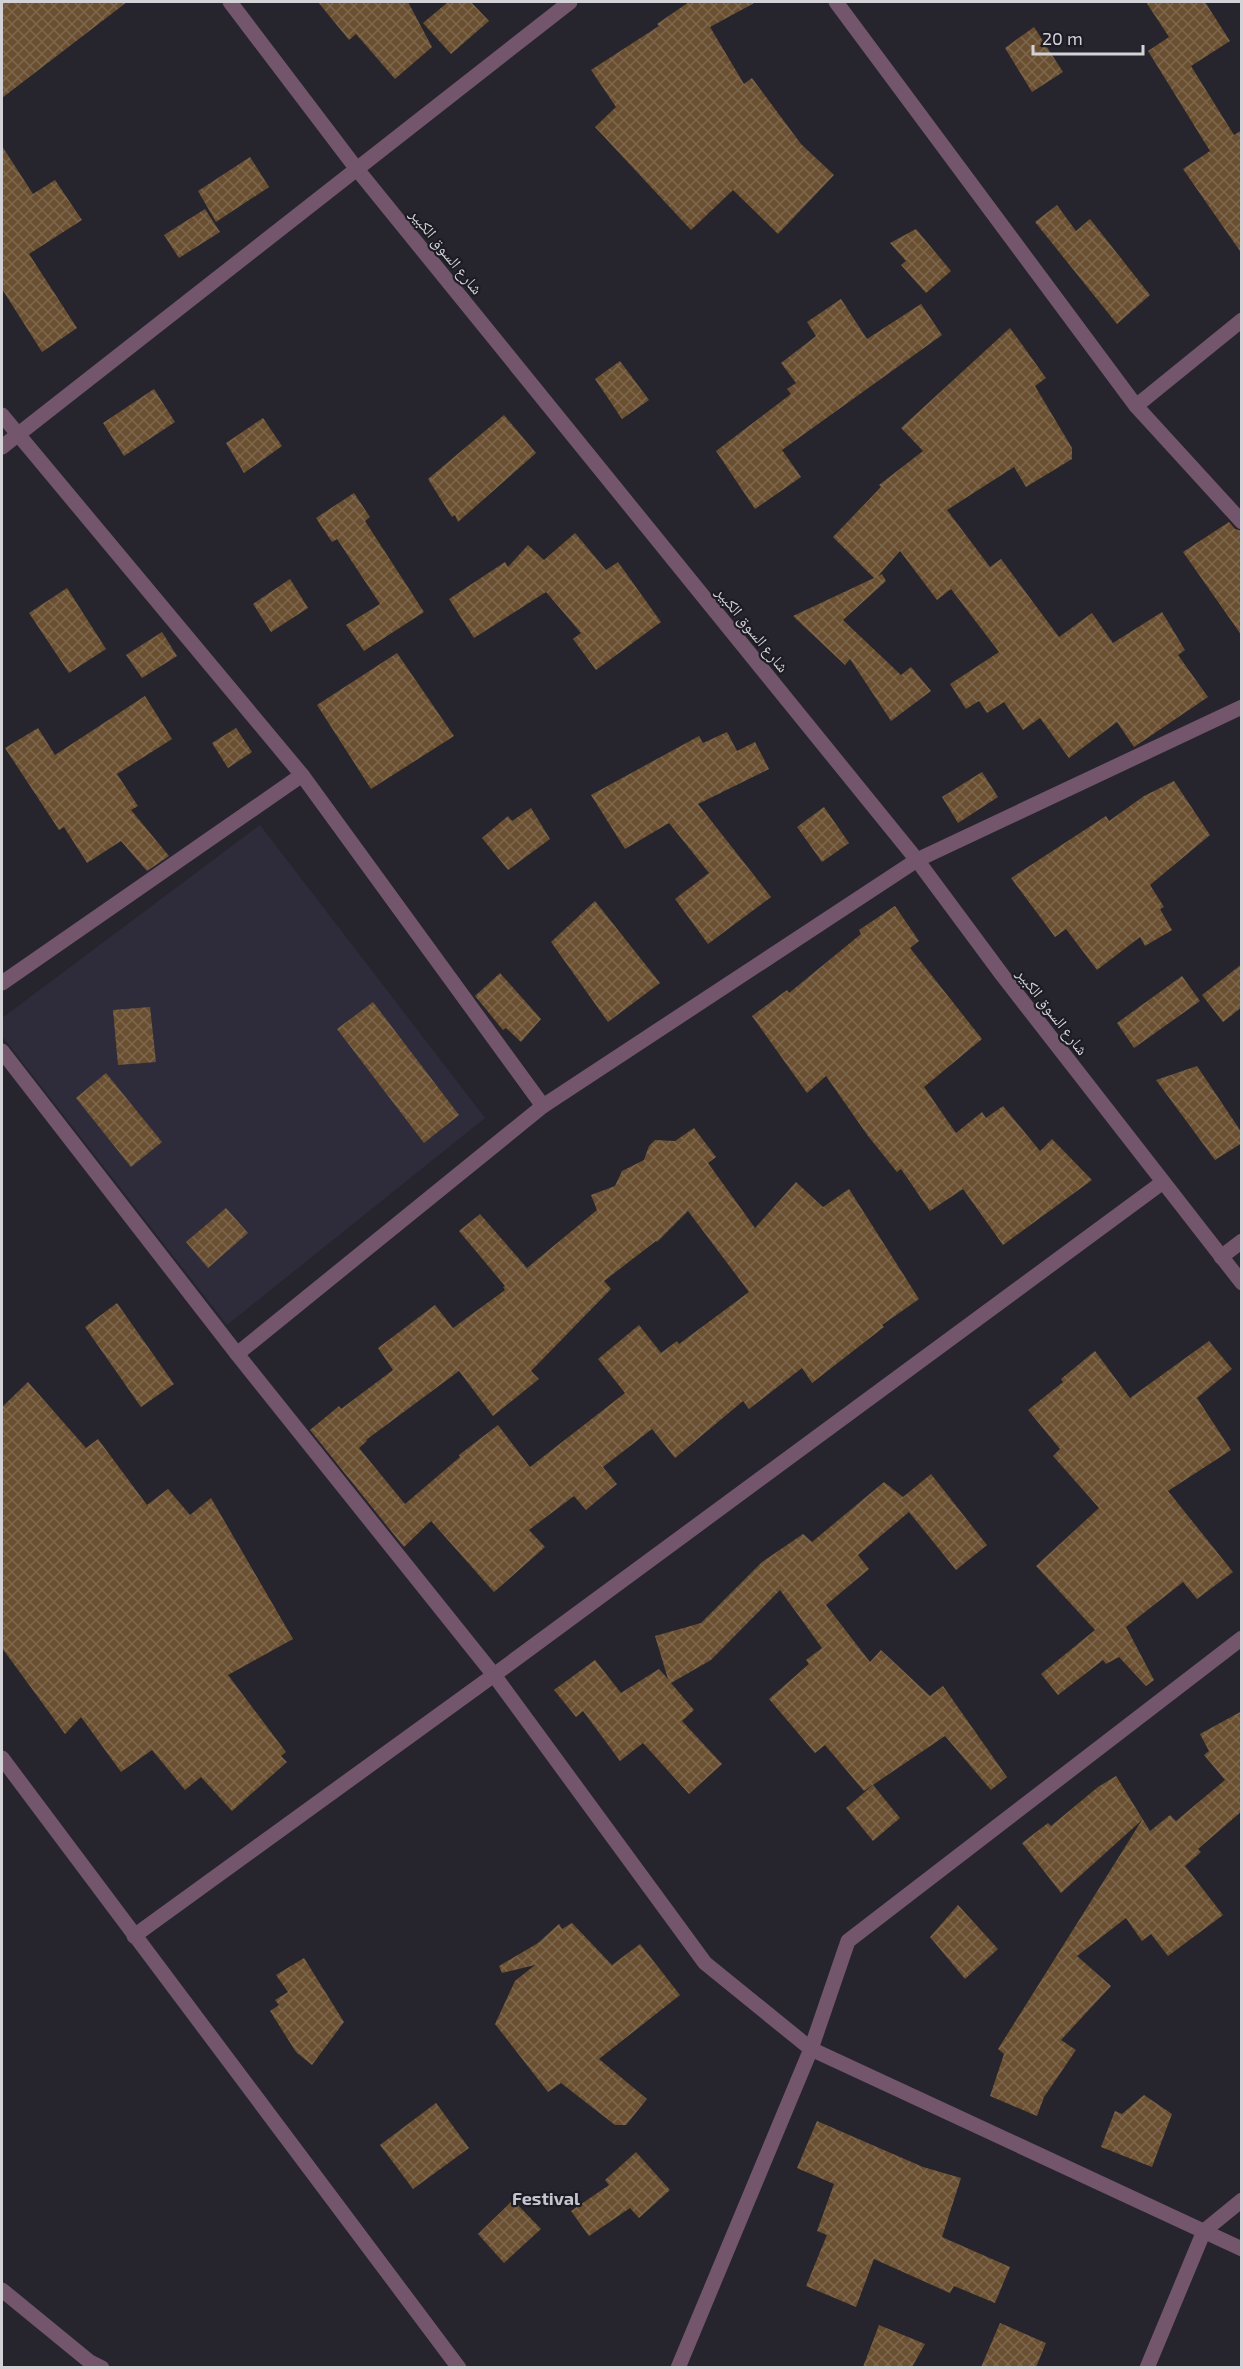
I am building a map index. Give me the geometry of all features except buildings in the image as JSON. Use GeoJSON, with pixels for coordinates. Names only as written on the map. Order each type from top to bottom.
{"type":"FeatureCollection","features":[{"type":"Feature","properties":{"kind":"street","name":"شارع السوق الكبير"},"geometry":{"type":"LineString","coordinates":[[231,2],[356,168],[917,860],[1003,976],[1242,1283]]}},
{"type":"Feature","properties":{"kind":"street"},"geometry":{"type":"LineString","coordinates":[[2,447],[570,2]]}},
{"type":"Feature","properties":{"kind":"street"},"geometry":{"type":"LineString","coordinates":[[836,2],[1136,406],[1242,522]]}},
{"type":"Feature","properties":{"kind":"street"},"geometry":{"type":"LineString","coordinates":[[1136,406],[1242,320]]}},
{"type":"Feature","properties":{"kind":"street"},"geometry":{"type":"LineString","coordinates":[[2,415],[302,775],[543,1106]]}},
{"type":"Feature","properties":{"kind":"street"},"geometry":{"type":"LineString","coordinates":[[237,1354],[543,1106],[917,860],[1242,707]]}},
{"type":"Feature","properties":{"kind":"street"},"geometry":{"type":"LineString","coordinates":[[2,983],[302,775]]}},
{"type":"Feature","properties":{"kind":"street"},"geometry":{"type":"LineString","coordinates":[[2,1051],[237,1354],[494,1675],[705,1963],[811,2049],[1242,2249]]}},
{"type":"Feature","properties":{"kind":"street"},"geometry":{"type":"LineString","coordinates":[[134,1936],[494,1675],[1162,1182]]}},
{"type":"Feature","properties":{"kind":"street"},"geometry":{"type":"LineString","coordinates":[[1221,1257],[1242,1241]]}},
{"type":"Feature","properties":{"kind":"street"},"geometry":{"type":"LineString","coordinates":[[678,2367],[811,2049],[848,1941],[1242,1638]]}},
{"type":"Feature","properties":{"kind":"street"},"geometry":{"type":"LineString","coordinates":[[2,1758],[459,2367]]}},
{"type":"Feature","properties":{"kind":"street"},"geometry":{"type":"LineString","coordinates":[[1147,2367],[1204,2231],[1242,2200]]}},
{"type":"Feature","properties":{"kind":"street"},"geometry":{"type":"LineString","coordinates":[[2,2290],[90,2362],[102,2367]]}},
{"type":"Feature","properties":{"kind":"shaded area"},"geometry":{"type":"Polygon","coordinates":[[[260,825],[485,1118],[227,1325],[2,1036],[2,1018],[260,825]]]}},
{"type":"Feature","properties":{"kind":"district","name":"Festival"},"geometry":{"type":"Point","coordinates":[546,2198]}}]}
